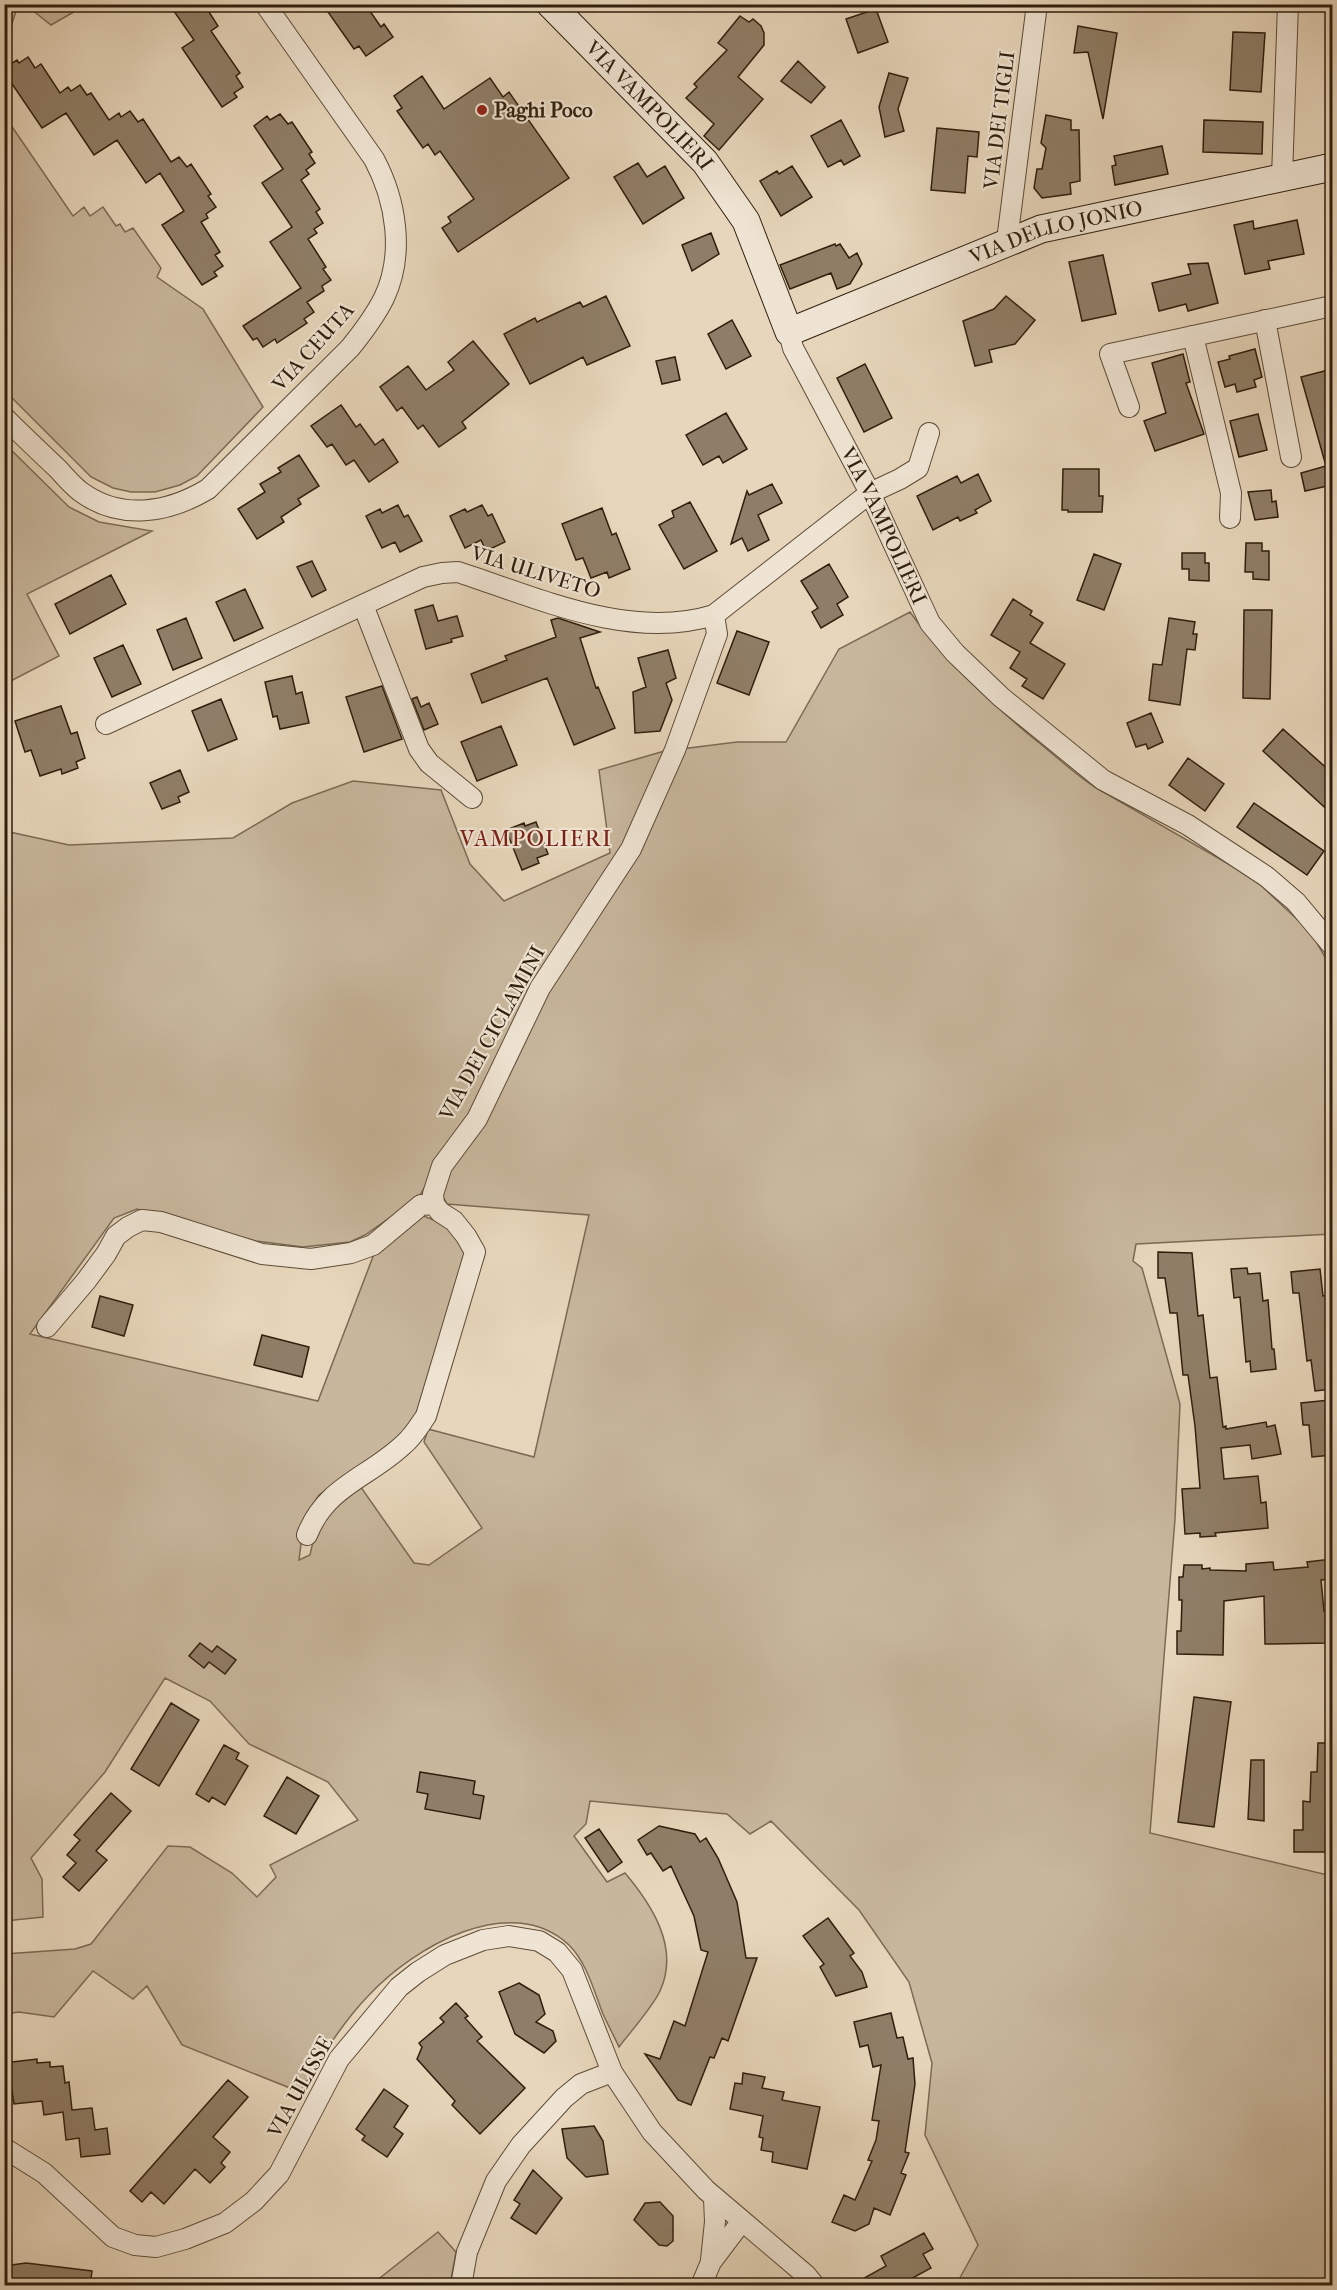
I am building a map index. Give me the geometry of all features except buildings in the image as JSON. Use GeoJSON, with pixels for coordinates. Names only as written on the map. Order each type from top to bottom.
{"type":"FeatureCollection","features":[{"type":"Feature","properties":{"kind":"street","name":"VIA CEUTA"},"geometry":{"type":"LineString","coordinates":[[4,417],[82,492],[108,505],[126,510],[155,510],[187,502],[208,489],[350,348],[370,322],[385,296],[393,271],[394,212],[386,182],[374,159],[265,4]]}},
{"type":"Feature","properties":{"kind":"street","name":"VIA VAMPOLIERI"},"geometry":{"type":"LineString","coordinates":[[549,4],[705,162],[746,221],[789,332],[793,348],[870,493],[930,622],[955,653],[1001,697],[1103,780],[1188,825],[1267,877],[1296,902],[1332,945]]}},
{"type":"Feature","properties":{"kind":"street","name":"VIA DEI TIGLI"},"geometry":{"type":"LineString","coordinates":[[1007,241],[1037,4]]}},
{"type":"Feature","properties":{"kind":"street"},"geometry":{"type":"LineString","coordinates":[[1282,177],[1288,4]]}},
{"type":"Feature","properties":{"kind":"street","name":"VIA DELLO JONIO"},"geometry":{"type":"LineString","coordinates":[[789,332],[1041,229],[1332,167]]}},
{"type":"Feature","properties":{"kind":"street"},"geometry":{"type":"LineString","coordinates":[[1130,407],[1110,354],[1332,306]]}},
{"type":"Feature","properties":{"kind":"street"},"geometry":{"type":"LineString","coordinates":[[1265,320],[1291,457]]}},
{"type":"Feature","properties":{"kind":"street"},"geometry":{"type":"LineString","coordinates":[[1193,336],[1231,493],[1230,518]]}},
{"type":"Feature","properties":{"kind":"street","name":"VIA ULIVETO"},"geometry":{"type":"LineString","coordinates":[[106,724],[423,577],[441,573],[458,572],[609,619],[656,624],[690,622],[714,615],[870,493],[918,468],[929,433]]}},
{"type":"Feature","properties":{"kind":"street"},"geometry":{"type":"LineString","coordinates":[[363,605],[419,749],[429,763],[472,798]]}},
{"type":"Feature","properties":{"kind":"street","name":"VIA DEI CICLAMINI"},"geometry":{"type":"LineString","coordinates":[[434,1204],[433,1194],[442,1166],[477,1119],[540,988],[631,849],[675,750],[717,634],[714,615]]}},
{"type":"Feature","properties":{"kind":"street"},"geometry":{"type":"LineString","coordinates":[[47,1327],[86,1281],[116,1236],[142,1220],[161,1222],[262,1254],[311,1259],[351,1253],[374,1245],[421,1205],[434,1204],[460,1229],[475,1252],[426,1416],[403,1446],[353,1480],[325,1503],[314,1518],[307,1535]]}},
{"type":"Feature","properties":{"kind":"street","name":"VIA ULISSE"},"geometry":{"type":"LineString","coordinates":[[4,2148],[44,2173],[113,2237],[156,2247],[185,2239],[225,2223],[254,2201],[279,2174],[339,2059],[399,1987],[445,1955],[483,1940],[509,1936],[539,1941],[557,1952],[572,1970],[612,2072],[652,2132],[714,2198],[806,2275],[815,2286]]}},
{"type":"Feature","properties":{"kind":"street"},"geometry":{"type":"LineString","coordinates":[[461,2286],[467,2252],[496,2181],[521,2145],[581,2084],[612,2072]]}},
{"type":"Feature","properties":{"kind":"street"},"geometry":{"type":"LineString","coordinates":[[711,2262],[716,2222],[714,2198]]}},
{"type":"Feature","properties":{"kind":"street"},"geometry":{"type":"LineString","coordinates":[[701,2286],[711,2262],[742,2221]]}},
{"type":"Feature","properties":{"kind":"shaded area"},"geometry":{"type":"Polygon","coordinates":[[[5,4],[18,5],[5,41],[5,4]]]}},
{"type":"Feature","properties":{"kind":"shaded area"},"geometry":{"type":"Polygon","coordinates":[[[26,5],[86,5],[51,25],[26,5]]]}},
{"type":"Feature","properties":{"kind":"shaded area"},"geometry":{"type":"Polygon","coordinates":[[[4,115],[73,216],[84,207],[90,216],[103,207],[116,226],[120,224],[125,232],[133,228],[161,268],[157,277],[203,309],[263,407],[197,476],[180,485],[155,492],[131,492],[113,488],[91,477],[5,391],[4,115]]]}},
{"type":"Feature","properties":{"kind":"shaded area"},"geometry":{"type":"Polygon","coordinates":[[[4,443],[69,507],[99,522],[152,531],[27,594],[59,656],[5,684],[4,443]]]}},
{"type":"Feature","properties":{"kind":"shaded area"},"geometry":{"type":"Polygon","coordinates":[[[910,612],[936,646],[980,692],[1076,774],[1253,878],[1301,923],[1314,938],[1332,969],[1332,1234],[1136,1244],[1133,1261],[1142,1268],[1180,1404],[1175,1519],[1150,1833],[1332,1876],[1332,2285],[956,2285],[978,2245],[925,2135],[932,2063],[909,1982],[859,1910],[771,1821],[750,1834],[727,1814],[590,1801],[586,1824],[574,1836],[607,1882],[625,1873],[635,1885],[660,1928],[667,1959],[660,1991],[647,2012],[619,2047],[581,1960],[575,1952],[569,1945],[545,1929],[519,1923],[491,1924],[463,1932],[436,1944],[388,1977],[349,2018],[300,2092],[182,2045],[147,1986],[133,1999],[93,1971],[54,2017],[19,2012],[5,2014],[5,1954],[75,1949],[91,1944],[168,1846],[190,1847],[232,1873],[257,1897],[276,1877],[270,1865],[358,1820],[328,1782],[249,1744],[210,1701],[165,1678],[105,1772],[31,1858],[42,1879],[43,1917],[5,1921],[4,1765],[11,1730],[4,1727],[5,831],[69,845],[233,838],[292,803],[353,781],[441,790],[470,864],[504,901],[610,853],[599,770],[668,750],[624,851],[533,990],[471,1120],[439,1162],[419,1197],[365,1235],[350,1242],[303,1247],[256,1241],[137,1209],[114,1218],[30,1334],[318,1401],[374,1254],[397,1229],[421,1215],[447,1225],[468,1250],[420,1417],[398,1439],[319,1495],[304,1519],[299,1560],[310,1555],[320,1520],[330,1506],[358,1483],[414,1563],[429,1565],[482,1528],[424,1442],[428,1429],[534,1457],[589,1215],[447,1204],[440,1192],[445,1170],[484,1118],[546,988],[638,846],[681,749],[737,742],[786,742],[839,649],[910,612]]]}},
{"type":"Feature","properties":{"kind":"shaded area"},"geometry":{"type":"Polygon","coordinates":[[[438,2232],[456,2252],[450,2285],[371,2285],[438,2232]]]}},
{"type":"Feature","properties":{"kind":"place","name":"Paghi Poco"},"geometry":{"type":"Point","coordinates":[482,110]}},
{"type":"Feature","properties":{"kind":"district","name":"VAMPOLIERI"},"geometry":{"type":"Point","coordinates":[536,838]}}]}
